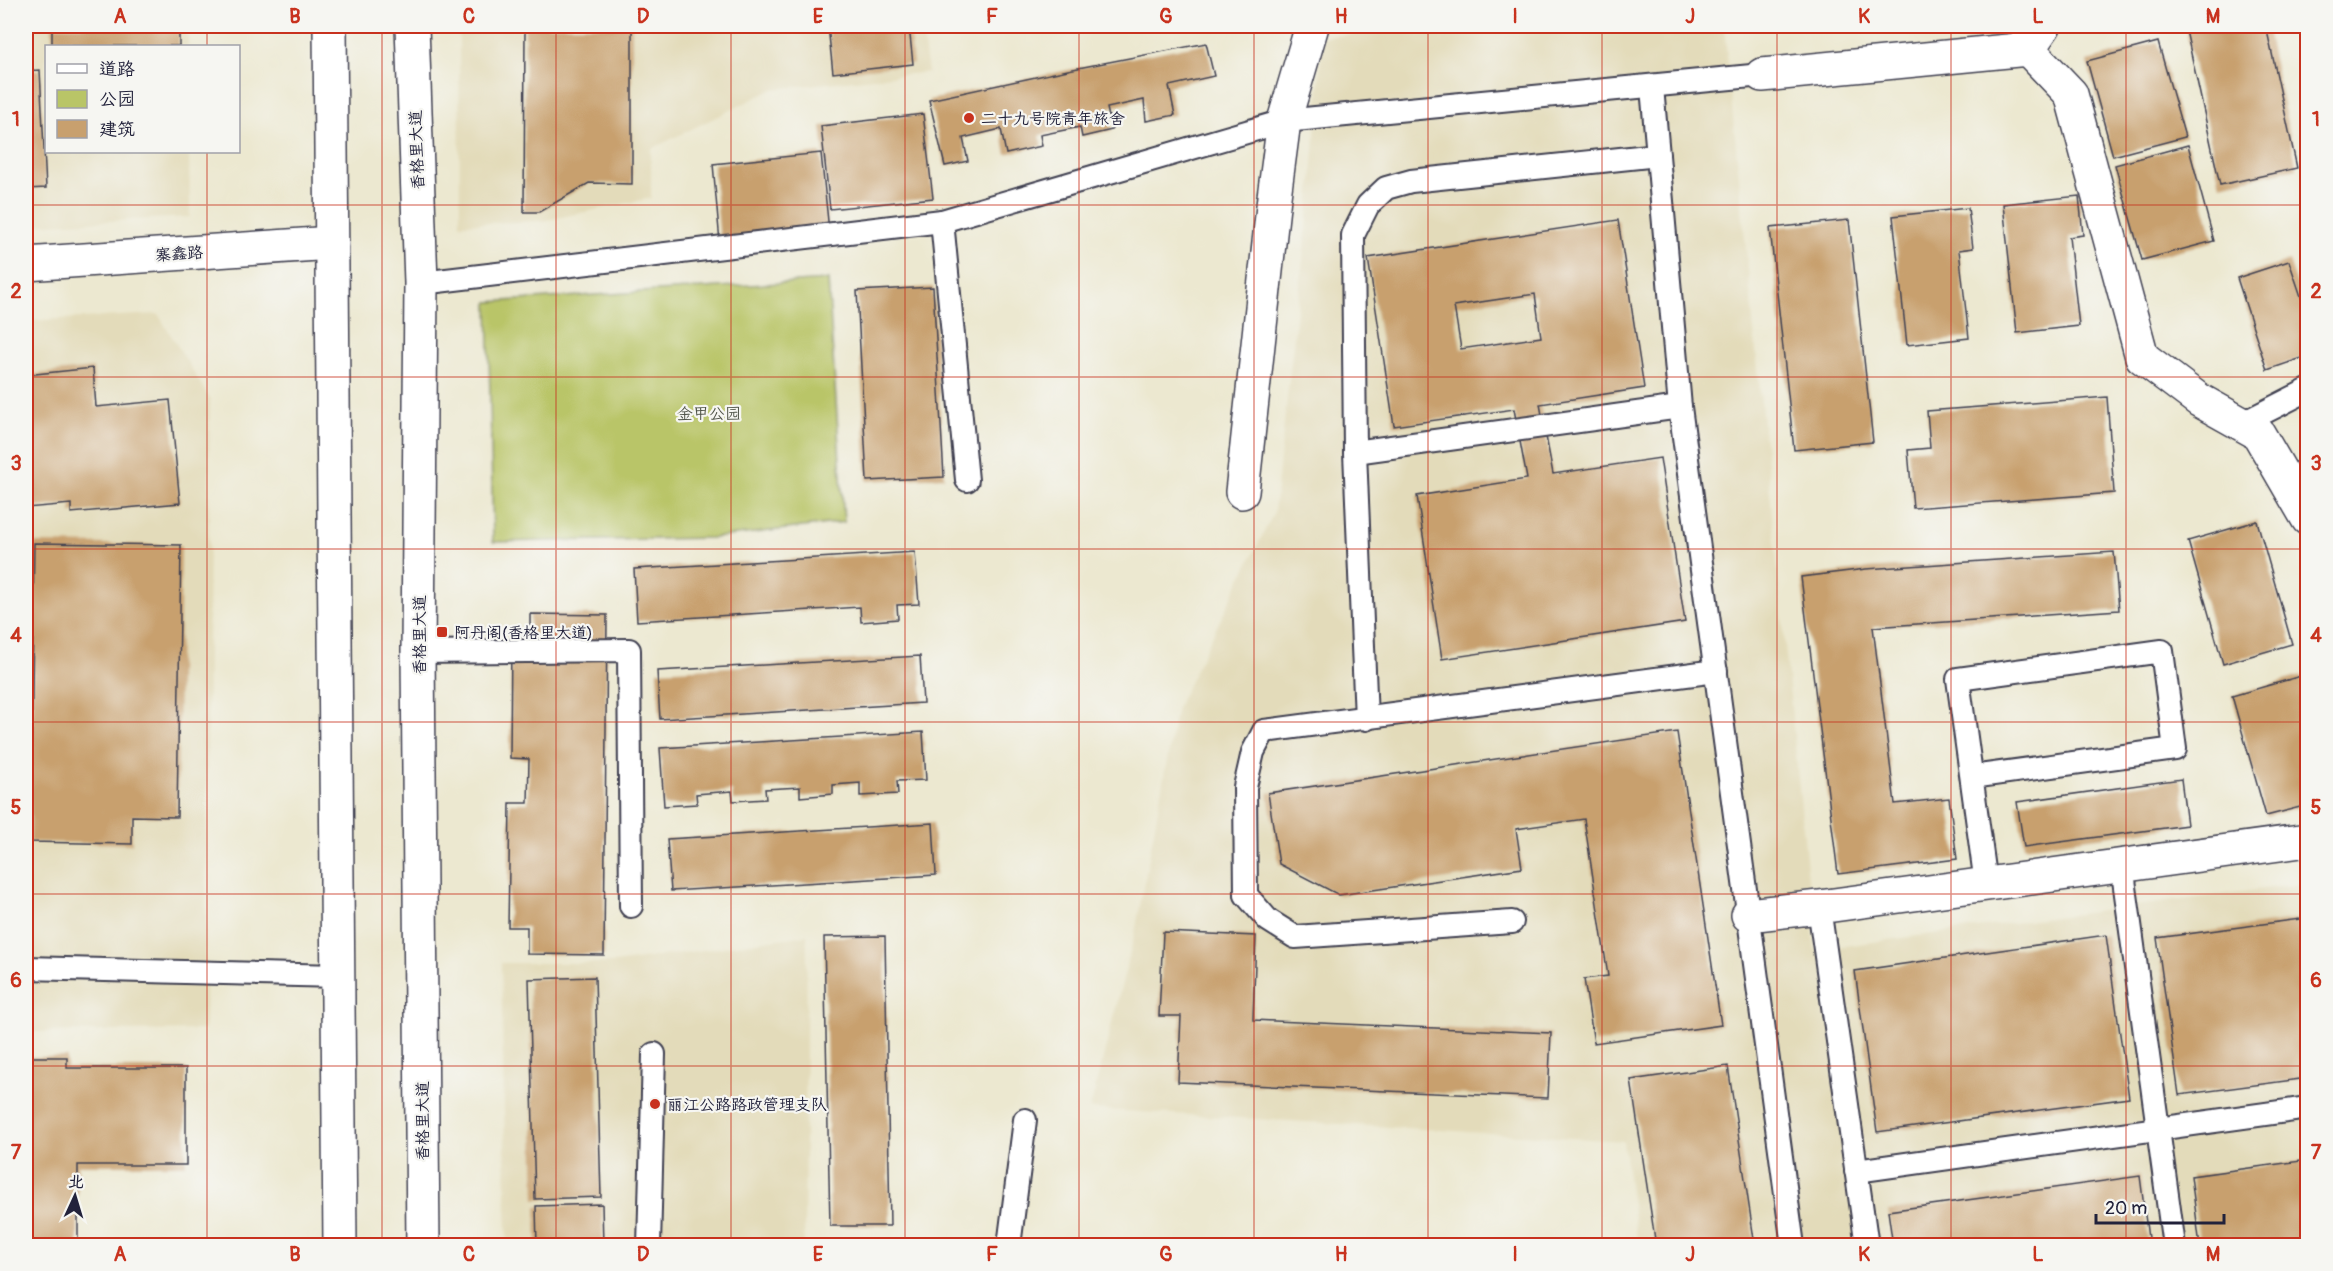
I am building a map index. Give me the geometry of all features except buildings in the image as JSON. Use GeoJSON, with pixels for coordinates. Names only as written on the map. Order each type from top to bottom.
{"type":"FeatureCollection","features":[{"type":"Feature","properties":{"kind":"main road"},"geometry":{"type":"LineString","coordinates":[[330,26],[340,1245]]}},
{"type":"Feature","properties":{"kind":"main road","name":"香格里大道"},"geometry":{"type":"LineString","coordinates":[[412,26],[421,283],[418,652],[423,1245]]}},
{"type":"Feature","properties":{"kind":"main road"},"geometry":{"type":"LineString","coordinates":[[1242,492],[1272,209],[1284,121],[1312,26]]}},
{"type":"Feature","properties":{"kind":"main road"},"geometry":{"type":"LineString","coordinates":[[1762,75],[2036,37],[2071,94],[2142,357],[2199,399],[2258,432],[2307,519]]}},
{"type":"Feature","properties":{"kind":"main road","name":"寨鑫路"},"geometry":{"type":"LineString","coordinates":[[26,264],[332,243]]}},
{"type":"Feature","properties":{"kind":"main road"},"geometry":{"type":"LineString","coordinates":[[1748,915],[2307,840]]}},
{"type":"Feature","properties":{"kind":"lane"},"geometry":{"type":"LineString","coordinates":[[421,283],[942,222],[1284,121],[1762,75]]}},
{"type":"Feature","properties":{"kind":"lane"},"geometry":{"type":"LineString","coordinates":[[1652,87],[1680,407],[1793,1245]]}},
{"type":"Feature","properties":{"kind":"lane"},"geometry":{"type":"LineString","coordinates":[[1366,719],[1354,452],[1353,235],[1368,206],[1386,188],[1411,181],[1658,155]]}},
{"type":"Feature","properties":{"kind":"lane"},"geometry":{"type":"LineString","coordinates":[[942,222],[967,480]]}},
{"type":"Feature","properties":{"kind":"lane"},"geometry":{"type":"LineString","coordinates":[[2241,424],[2307,390]]}},
{"type":"Feature","properties":{"kind":"lane"},"geometry":{"type":"LineString","coordinates":[[1354,452],[1680,407]]}},
{"type":"Feature","properties":{"kind":"lane"},"geometry":{"type":"LineString","coordinates":[[418,652],[629,650],[631,906]]}},
{"type":"Feature","properties":{"kind":"lane"},"geometry":{"type":"LineString","coordinates":[[1972,777],[2175,749],[2162,651],[1958,679],[1986,884]]}},
{"type":"Feature","properties":{"kind":"lane"},"geometry":{"type":"LineString","coordinates":[[1512,922],[1295,937],[1268,920],[1246,895],[1245,787],[1253,752],[1264,731],[1716,671]]}},
{"type":"Feature","properties":{"kind":"lane"},"geometry":{"type":"LineString","coordinates":[[2121,865],[2174,1245]]}},
{"type":"Feature","properties":{"kind":"lane"},"geometry":{"type":"LineString","coordinates":[[1819,907],[1867,1245]]}},
{"type":"Feature","properties":{"kind":"lane"},"geometry":{"type":"LineString","coordinates":[[26,969],[338,976]]}},
{"type":"Feature","properties":{"kind":"lane"},"geometry":{"type":"LineString","coordinates":[[649,1245],[654,1054]]}},
{"type":"Feature","properties":{"kind":"lane"},"geometry":{"type":"LineString","coordinates":[[1856,1171],[2307,1108]]}},
{"type":"Feature","properties":{"kind":"lane"},"geometry":{"type":"LineString","coordinates":[[1009,1245],[1025,1120]]}},
{"type":"Feature","properties":{"kind":"shaded area"},"geometry":{"type":"Polygon","coordinates":[[[26,26],[188,26],[188,45],[45,45],[45,153],[189,153],[190,217],[26,225],[26,26]]]}},
{"type":"Feature","properties":{"kind":"shaded area"},"geometry":{"type":"Polygon","coordinates":[[[459,26],[921,26],[928,72],[773,89],[651,149],[651,198],[543,221],[460,224],[459,26]]]}},
{"type":"Feature","properties":{"kind":"shaded area"},"geometry":{"type":"Polygon","coordinates":[[[1456,26],[1724,26],[1815,950],[2307,883],[2307,1245],[1638,1245],[1623,1141],[1090,1109],[1135,933],[1177,707],[1274,512],[1312,180],[1322,37],[1456,26]]]}},
{"type":"Feature","properties":{"kind":"shaded area"},"geometry":{"type":"Polygon","coordinates":[[[158,314],[210,399],[205,1030],[26,1032],[26,321],[158,314]]]}},
{"type":"Feature","properties":{"kind":"shaded area","name":"丽江公路路政管理支队"},"geometry":{"type":"Polygon","coordinates":[[[807,935],[804,1245],[507,1245],[501,963],[615,963],[807,935]]]}},
{"type":"Feature","properties":{"kind":"green space","name":"金甲公园"},"geometry":{"type":"Polygon","coordinates":[[[828,280],[844,522],[712,538],[493,542],[488,302],[828,280]]]}},
{"type":"Feature","properties":{"kind":"place","name":"二十九号院青年旅舍"},"geometry":{"type":"Point","coordinates":[969,118]}},
{"type":"Feature","properties":{"kind":"place","name":"阿丹阁(香格里大道)"},"geometry":{"type":"Point","coordinates":[442,632]}},
{"type":"Feature","properties":{"kind":"place","name":"丽江公路路政管理支队"},"geometry":{"type":"Point","coordinates":[655,1104]}}]}
